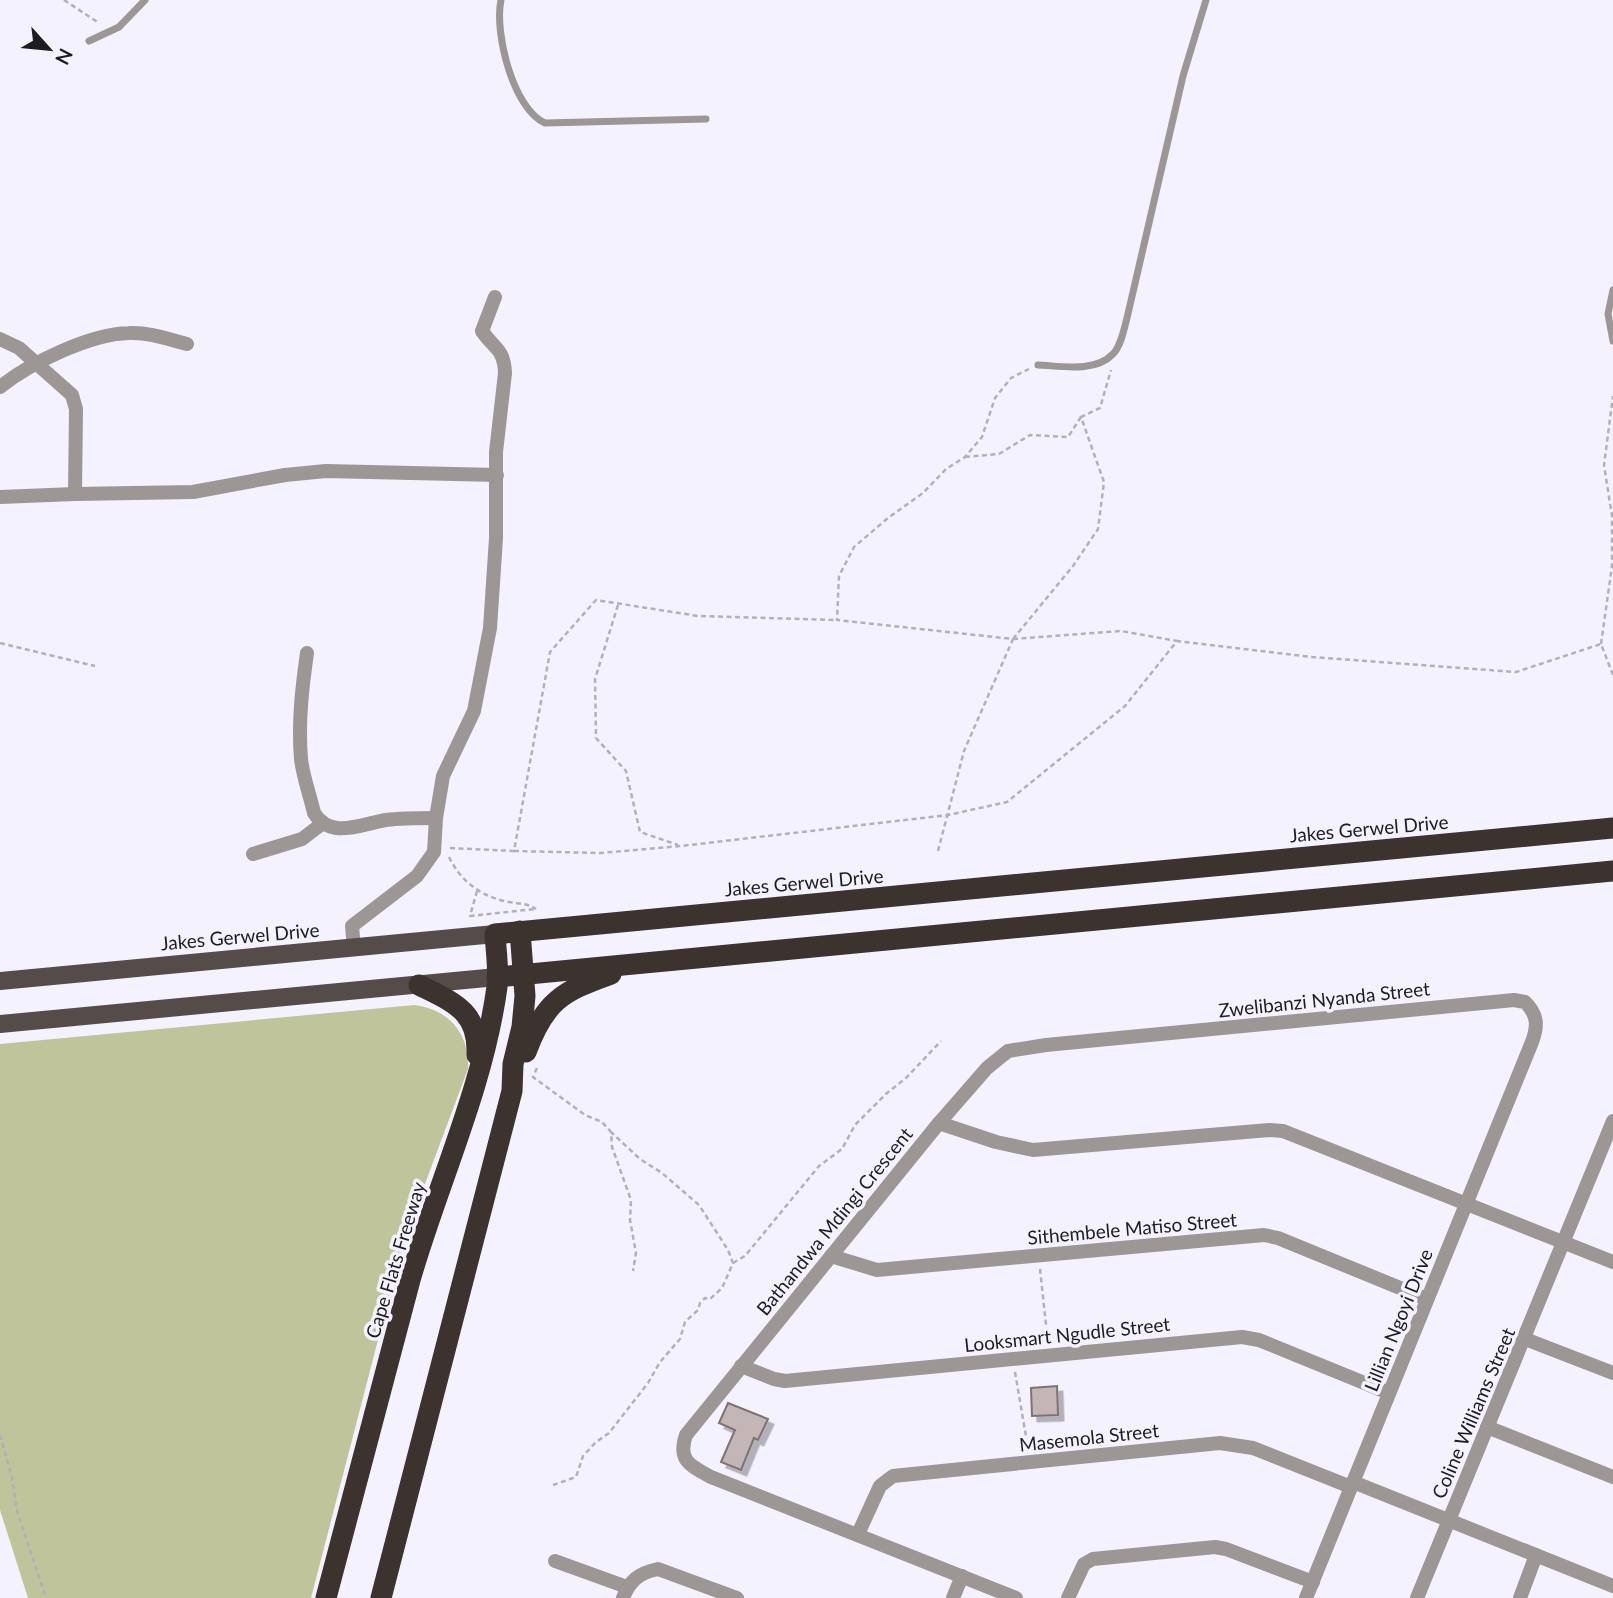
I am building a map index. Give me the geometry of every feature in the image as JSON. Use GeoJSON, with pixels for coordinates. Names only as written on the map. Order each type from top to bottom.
{"type":"FeatureCollection","features":[{"type":"Feature","properties":{"kind":"highway","name":"Jakes Gerwel Drive"},"geometry":{"type":"LineString","coordinates":[[495,934],[1613,828]]}},
{"type":"Feature","properties":{"kind":"highway"},"geometry":{"type":"LineString","coordinates":[[497,977],[1613,871]]}},
{"type":"Feature","properties":{"kind":"highway"},"geometry":{"type":"LineString","coordinates":[[512,1091],[513,1064],[524,1012],[520,931]]}},
{"type":"Feature","properties":{"kind":"highway","name":"Cape Flats Freeway"},"geometry":{"type":"LineString","coordinates":[[326,1598],[413,1268],[477,1075],[497,977],[495,934]]}},
{"type":"Feature","properties":{"kind":"highway"},"geometry":{"type":"LineString","coordinates":[[381,1598],[512,1091],[533,1033],[552,1004],[575,988],[628,965]]}},
{"type":"Feature","properties":{"kind":"highway"},"geometry":{"type":"LineString","coordinates":[[419,985],[454,1002],[466,1013],[476,1035],[477,1075]]}},
{"type":"Feature","properties":{"kind":"main road","name":"Jakes Gerwel Drive"},"geometry":{"type":"LineString","coordinates":[[0,981],[495,934]]}},
{"type":"Feature","properties":{"kind":"main road"},"geometry":{"type":"LineString","coordinates":[[0,1024],[497,977]]}},
{"type":"Feature","properties":{"kind":"street"},"geometry":{"type":"LineString","coordinates":[[354,949],[352,926],[417,876],[429,861],[436,841],[436,818],[443,776],[474,711],[489,628],[495,551],[496,452],[505,362],[500,350],[482,331],[495,297]]}},
{"type":"Feature","properties":{"kind":"street"},"geometry":{"type":"LineString","coordinates":[[0,387],[73,346],[126,333],[143,333],[187,344]]}},
{"type":"Feature","properties":{"kind":"street"},"geometry":{"type":"LineString","coordinates":[[0,338],[19,348],[72,395],[75,403],[75,494]]}},
{"type":"Feature","properties":{"kind":"street"},"geometry":{"type":"LineString","coordinates":[[0,497],[193,492],[285,475],[326,471],[497,475]]}},
{"type":"Feature","properties":{"kind":"street"},"geometry":{"type":"LineString","coordinates":[[307,653],[301,695],[302,762],[314,813],[323,823],[345,830],[384,821],[436,818]]}},
{"type":"Feature","properties":{"kind":"street"},"geometry":{"type":"LineString","coordinates":[[253,854],[302,839],[323,823]]}},
{"type":"Feature","properties":{"kind":"street","name":"Zwelibanzi Nyanda Street"},"geometry":{"type":"LineString","coordinates":[[939,1124],[987,1068],[1000,1056],[1017,1048],[1501,1001],[1525,1002],[1536,1018],[1537,1028],[1465,1203]]}},
{"type":"Feature","properties":{"kind":"street","name":"Coline Williams Street"},"geometry":{"type":"LineString","coordinates":[[1417,1598],[1525,1339],[1562,1242],[1608,1149],[1613,1121]]}},
{"type":"Feature","properties":{"kind":"street","name":"Bathandwa Mdingi Crescent"},"geometry":{"type":"LineString","coordinates":[[1016,1598],[711,1477],[687,1463],[683,1454],[686,1435],[939,1124],[996,1142],[1033,1150],[1283,1131],[1465,1203]]}},
{"type":"Feature","properties":{"kind":"street"},"geometry":{"type":"LineString","coordinates":[[1465,1203],[1613,1262]]}},
{"type":"Feature","properties":{"kind":"street","name":"Lillian Ngoyi Drive"},"geometry":{"type":"LineString","coordinates":[[1306,1598],[1465,1203]]}},
{"type":"Feature","properties":{"kind":"street","name":"Sithembele Matiso Street"},"geometry":{"type":"LineString","coordinates":[[831,1256],[877,1270],[1264,1235],[1278,1238],[1427,1299]]}},
{"type":"Feature","properties":{"kind":"street","name":"Looksmart Ngudle Street"},"geometry":{"type":"LineString","coordinates":[[741,1366],[785,1381],[1242,1337],[1259,1340],[1389,1394]]}},
{"type":"Feature","properties":{"kind":"street"},"geometry":{"type":"LineString","coordinates":[[1525,1339],[1613,1373]]}},
{"type":"Feature","properties":{"kind":"street"},"geometry":{"type":"LineString","coordinates":[[1488,1427],[1613,1477]]}},
{"type":"Feature","properties":{"kind":"street","name":"Masemola Street"},"geometry":{"type":"LineString","coordinates":[[858,1534],[880,1486],[893,1475],[1220,1443],[1236,1444],[1448,1521],[1613,1586]]}},
{"type":"Feature","properties":{"kind":"street"},"geometry":{"type":"LineString","coordinates":[[1068,1598],[1084,1564],[1093,1559],[1215,1547],[1313,1582]]}},
{"type":"Feature","properties":{"kind":"street"},"geometry":{"type":"LineString","coordinates":[[1520,1598],[1536,1555]]}},
{"type":"Feature","properties":{"kind":"street"},"geometry":{"type":"LineString","coordinates":[[555,1561],[625,1593],[644,1572],[658,1569],[729,1597]]}},
{"type":"Feature","properties":{"kind":"street"},"geometry":{"type":"LineString","coordinates":[[953,1598],[962,1576]]}},
{"type":"Feature","properties":{"kind":"lane"},"geometry":{"type":"LineString","coordinates":[[89,41],[111,32],[132,16],[145,0]]}},
{"type":"Feature","properties":{"kind":"lane"},"geometry":{"type":"LineString","coordinates":[[501,0],[499,13],[502,47],[519,93],[539,120],[545,123],[706,119]]}},
{"type":"Feature","properties":{"kind":"lane"},"geometry":{"type":"LineString","coordinates":[[1038,365],[1086,367],[1113,354],[1117,348],[1127,318],[1183,76],[1206,0]]}},
{"type":"Feature","properties":{"kind":"lane"},"geometry":{"type":"LineString","coordinates":[[1613,290],[1608,314],[1613,341]]}},
{"type":"Feature","properties":{"kind":"path"},"geometry":{"type":"LineString","coordinates":[[64,0],[111,32]]}},
{"type":"Feature","properties":{"kind":"path"},"geometry":{"type":"LineString","coordinates":[[965,457],[999,454],[1030,435],[1068,437],[1081,417],[1100,408],[1117,348]]}},
{"type":"Feature","properties":{"kind":"path"},"geometry":{"type":"LineString","coordinates":[[837,620],[839,576],[855,547],[888,518],[923,493],[946,469],[965,457],[982,437],[995,398],[1011,378],[1038,365]]}},
{"type":"Feature","properties":{"kind":"path"},"geometry":{"type":"LineString","coordinates":[[1613,396],[1604,465],[1612,516],[1612,566],[1601,644],[1613,675]]}},
{"type":"Feature","properties":{"kind":"path"},"geometry":{"type":"LineString","coordinates":[[938,852],[964,751],[1013,639],[1073,566],[1098,529],[1104,482],[1081,417]]}},
{"type":"Feature","properties":{"kind":"path"},"geometry":{"type":"LineString","coordinates":[[513,851],[550,652],[596,600],[698,616],[837,620],[1013,639],[1121,631],[1177,641],[1312,657],[1516,672],[1601,644]]}},
{"type":"Feature","properties":{"kind":"path"},"geometry":{"type":"LineString","coordinates":[[619,603],[595,679],[596,738],[625,771],[640,832],[681,846]]}},
{"type":"Feature","properties":{"kind":"path"},"geometry":{"type":"LineString","coordinates":[[477,891],[470,916],[536,909],[528,904],[492,898],[477,891],[453,865],[445,848],[600,853],[948,815],[1007,802],[1125,706],[1177,641]]}},
{"type":"Feature","properties":{"kind":"path"},"geometry":{"type":"LineString","coordinates":[[0,643],[95,666]]}},
{"type":"Feature","properties":{"kind":"path"},"geometry":{"type":"LineString","coordinates":[[553,1485],[576,1477],[583,1455],[609,1433],[680,1339],[685,1322],[698,1310],[705,1298],[710,1299],[722,1288],[733,1263],[745,1256],[763,1237],[819,1166],[842,1149],[855,1125],[887,1093],[906,1079],[941,1041]]}},
{"type":"Feature","properties":{"kind":"path"},"geometry":{"type":"LineString","coordinates":[[539,1064],[533,1077],[586,1115],[602,1122],[640,1159],[672,1181],[699,1205],[728,1250],[733,1263]]}},
{"type":"Feature","properties":{"kind":"path"},"geometry":{"type":"LineString","coordinates":[[611,1132],[612,1147],[631,1200],[630,1220],[636,1253],[633,1271]]}},
{"type":"Feature","properties":{"kind":"path"},"geometry":{"type":"LineString","coordinates":[[1038,1256],[1049,1355]]}},
{"type":"Feature","properties":{"kind":"path"},"geometry":{"type":"LineString","coordinates":[[1014,1359],[1031,1462]]}},
{"type":"Feature","properties":{"kind":"path"},"geometry":{"type":"LineString","coordinates":[[0,1435],[12,1477],[17,1511],[46,1598]]}},
{"type":"Feature","properties":{"kind":"green space"},"geometry":{"type":"Polygon","coordinates":[[[414,1005],[437,1012],[455,1025],[465,1045],[468,1069],[423,1189],[393,1282],[311,1598],[28,1598],[0,1510],[0,1044],[414,1005]]]}},
{"type":"Feature","properties":{"kind":"building"},"geometry":{"type":"Polygon","coordinates":[[[1057,1386],[1058,1415],[1032,1416],[1031,1388],[1057,1386]]]}},
{"type":"Feature","properties":{"kind":"building"},"geometry":{"type":"Polygon","coordinates":[[[728,1403],[768,1419],[758,1440],[754,1438],[741,1470],[721,1462],[735,1430],[719,1423],[728,1403]]]}}]}
